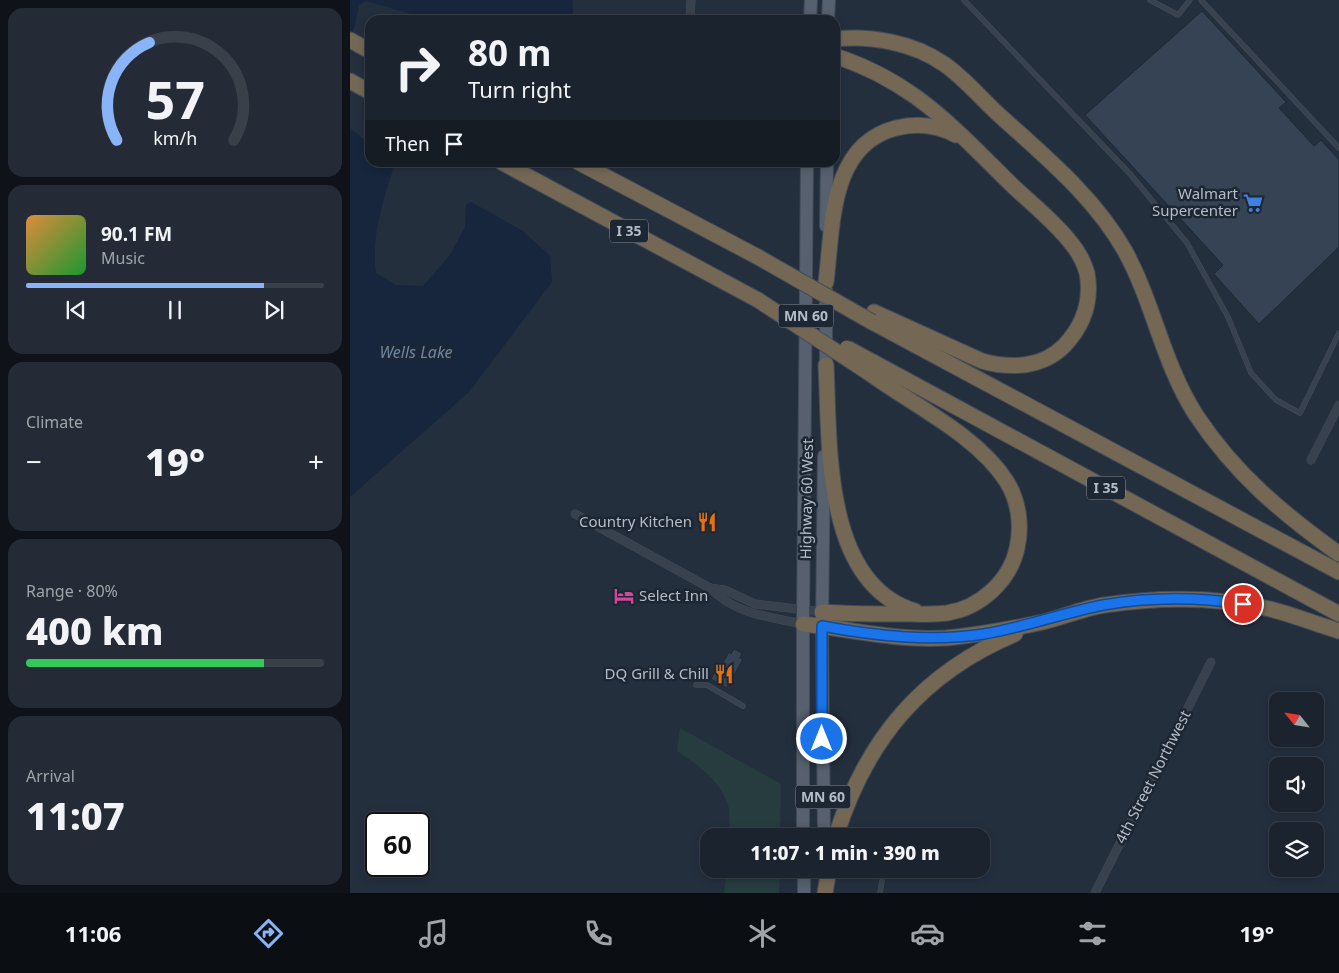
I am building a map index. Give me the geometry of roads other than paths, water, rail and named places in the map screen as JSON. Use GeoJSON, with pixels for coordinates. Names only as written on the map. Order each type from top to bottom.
{"type":"FeatureCollection","features":[{"type":"Feature","properties":{"kind":"highway"},"geometry":{"type":"LineString","coordinates":[[840,39],[861,38],[900,44],[944,64],[1061,171],[1103,217],[1125,251],[1149,303],[1176,381],[1206,428],[1247,479],[1268,500],[1339,554]]}},
{"type":"Feature","properties":{"kind":"highway"},"geometry":{"type":"LineString","coordinates":[[840,58],[884,77],[916,97],[945,120],[1071,243],[1080,256],[1086,272],[1087,306],[1082,321],[1062,348],[1048,358],[1032,364],[999,366],[982,361],[873,317]]}},
{"type":"Feature","properties":{"kind":"highway"},"geometry":{"type":"LineString","coordinates":[[350,81],[365,89]]}},
{"type":"Feature","properties":{"kind":"highway"},"geometry":{"type":"LineString","coordinates":[[826,282],[838,192],[846,168],[861,148],[875,137],[908,125],[942,129],[971,146]]}},
{"type":"Feature","properties":{"kind":"highway","name":"I 35"},"geometry":{"type":"LineString","coordinates":[[510,167],[758,300],[872,369],[1339,614]]}},
{"type":"Feature","properties":{"kind":"highway","name":"I 35"},"geometry":{"type":"LineString","coordinates":[[587,167],[873,317],[1339,572]]}},
{"type":"Feature","properties":{"kind":"highway"},"geometry":{"type":"LineString","coordinates":[[826,365],[833,483],[842,527],[852,552],[864,575],[886,598],[913,611],[929,614]]}},
{"type":"Feature","properties":{"kind":"highway"},"geometry":{"type":"LineString","coordinates":[[803,617],[822,619],[948,613],[966,608],[997,587],[1008,572],[1016,555],[1020,536],[1020,517],[1015,499],[1007,482],[971,444],[872,369]]}},
{"type":"Feature","properties":{"kind":"highway"},"geometry":{"type":"LineString","coordinates":[[822,619],[862,634],[903,638],[944,638],[984,634],[1045,621],[1103,605],[1160,600],[1223,601],[1272,610],[1339,631]]}},
{"type":"Feature","properties":{"kind":"highway"},"geometry":{"type":"LineString","coordinates":[[839,828],[850,796],[877,743],[895,719],[918,695],[955,666],[1000,640],[1045,621]]}},
{"type":"Feature","properties":{"kind":"highway"},"geometry":{"type":"LineString","coordinates":[[825,893],[828,878]]}},
{"type":"Feature","properties":{"kind":"main road"},"geometry":{"type":"LineString","coordinates":[[810,15],[811,0]]}},
{"type":"Feature","properties":{"kind":"main road"},"geometry":{"type":"LineString","coordinates":[[828,15],[829,0]]}},
{"type":"Feature","properties":{"kind":"main road","name":"Highway 60 West"},"geometry":{"type":"LineString","coordinates":[[803,828],[807,167]]}},
{"type":"Feature","properties":{"kind":"main road","name":"Highway 60 West"},"geometry":{"type":"LineString","coordinates":[[824,828],[822,619],[827,167]]}},
{"type":"Feature","properties":{"kind":"main road"},"geometry":{"type":"LineString","coordinates":[[804,878],[804,893]]}},
{"type":"Feature","properties":{"kind":"main road"},"geometry":{"type":"LineString","coordinates":[[824,878],[825,893]]}},
{"type":"Feature","properties":{"kind":"street"},"geometry":{"type":"LineString","coordinates":[[690,0],[690,15]]}},
{"type":"Feature","properties":{"kind":"street"},"geometry":{"type":"LineString","coordinates":[[1312,460],[1339,406]]}},
{"type":"Feature","properties":{"kind":"street"},"geometry":{"type":"LineString","coordinates":[[575,514],[710,588],[721,599],[743,610],[803,617]]}},
{"type":"Feature","properties":{"kind":"street"},"geometry":{"type":"LineString","coordinates":[[710,588],[725,590],[755,604],[803,617]]}},
{"type":"Feature","properties":{"kind":"street","name":"4th Street Northwest"},"geometry":{"type":"LineString","coordinates":[[1096,893],[1211,662]]}},
{"type":"Feature","properties":{"kind":"lane"},"geometry":{"type":"LineString","coordinates":[[964,0],[1131,175],[1187,243],[1228,316],[1251,373],[1276,400],[1300,413],[1339,333]]}},
{"type":"Feature","properties":{"kind":"lane"},"geometry":{"type":"LineString","coordinates":[[1150,0],[1178,15],[1190,0]]}},
{"type":"Feature","properties":{"kind":"lane"},"geometry":{"type":"LineString","coordinates":[[1201,0],[1339,148]]}},
{"type":"Feature","properties":{"kind":"lane"},"geometry":{"type":"LineString","coordinates":[[696,685],[707,685],[743,706]]}},
{"type":"Feature","properties":{"kind":"lane"},"geometry":{"type":"LineString","coordinates":[[880,893],[882,881]]}},
{"type":"Feature","properties":{"kind":"water"},"geometry":{"type":"Polygon","coordinates":[[[350,0],[573,0],[573,15],[415,15],[366,1],[359,5],[354,29],[350,36],[350,0]]]}},
{"type":"Feature","properties":{"kind":"water","name":"Wells Lake"},"geometry":{"type":"Polygon","coordinates":[[[350,128],[365,140],[365,167],[391,167],[393,170],[381,208],[376,234],[376,273],[396,285],[423,286],[450,255],[465,227],[466,205],[471,202],[523,231],[550,256],[552,282],[469,392],[350,497],[350,128]]]}},
{"type":"Feature","properties":{"kind":"place","name":"Walmart Supercenter"},"geometry":{"type":"Point","coordinates":[1253,203]}},
{"type":"Feature","properties":{"kind":"place","name":"Country Kitchen"},"geometry":{"type":"Point","coordinates":[707,522]}},
{"type":"Feature","properties":{"kind":"place","name":"Select Inn"},"geometry":{"type":"Point","coordinates":[624,596]}},
{"type":"Feature","properties":{"kind":"place","name":"DQ Grill & Chill"},"geometry":{"type":"Point","coordinates":[724,674]}}]}
